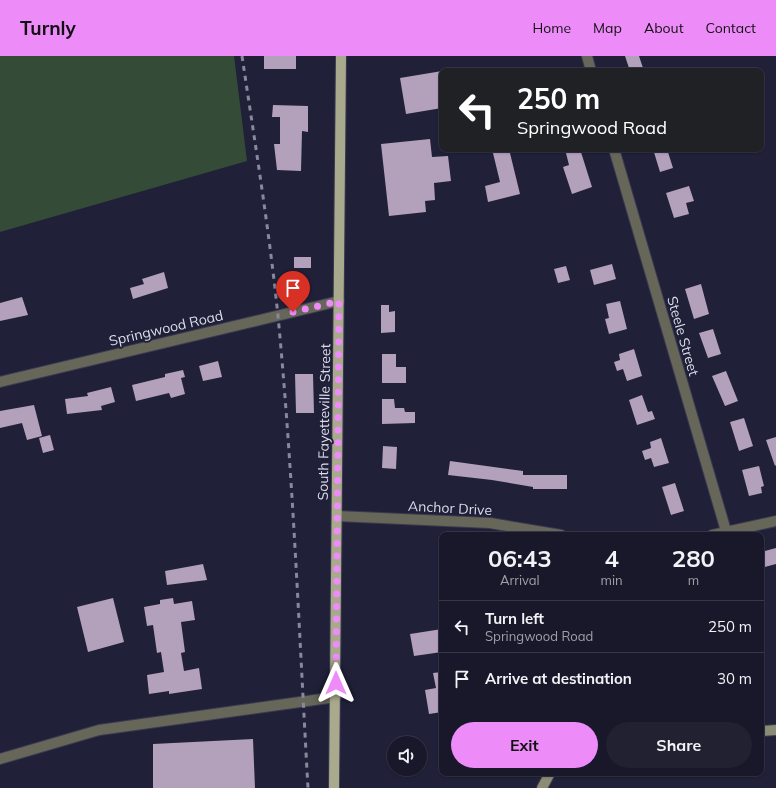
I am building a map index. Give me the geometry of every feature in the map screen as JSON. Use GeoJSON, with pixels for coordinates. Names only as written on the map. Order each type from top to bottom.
{"type":"FeatureCollection","features":[{"type":"Feature","properties":{"kind":"main road","name":"South Fayetteville Street"},"geometry":{"type":"LineString","coordinates":[[334,788],[341,56]]}},
{"type":"Feature","properties":{"kind":"street"},"geometry":{"type":"LineString","coordinates":[[587,56],[590,68]]}},
{"type":"Feature","properties":{"kind":"street","name":"Steele Street"},"geometry":{"type":"LineString","coordinates":[[615,152],[726,531]]}},
{"type":"Feature","properties":{"kind":"street","name":"Springwood Road"},"geometry":{"type":"LineString","coordinates":[[0,382],[339,301]]}},
{"type":"Feature","properties":{"kind":"street","name":"Anchor Drive"},"geometry":{"type":"LineString","coordinates":[[337,516],[490,524],[542,532]]}},
{"type":"Feature","properties":{"kind":"street"},"geometry":{"type":"LineString","coordinates":[[722,532],[776,521]]}},
{"type":"Feature","properties":{"kind":"street"},"geometry":{"type":"LineString","coordinates":[[0,759],[99,730],[336,697]]}},
{"type":"Feature","properties":{"kind":"street"},"geometry":{"type":"LineString","coordinates":[[764,731],[776,730]]}},
{"type":"Feature","properties":{"kind":"street"},"geometry":{"type":"LineString","coordinates":[[542,788],[548,776]]}},
{"type":"Feature","properties":{"kind":"green space"},"geometry":{"type":"Polygon","coordinates":[[[0,56],[234,56],[247,161],[0,232],[0,56]]]}},
{"type":"Feature","properties":{"kind":"building"},"geometry":{"type":"Polygon","coordinates":[[[264,56],[296,56],[296,69],[264,69],[264,56]]]}},
{"type":"Feature","properties":{"kind":"building"},"geometry":{"type":"Polygon","coordinates":[[[625,56],[639,56],[643,68],[629,68],[625,56]]]}},
{"type":"Feature","properties":{"kind":"building"},"geometry":{"type":"Polygon","coordinates":[[[439,72],[439,108],[406,114],[400,78],[439,72]]]}},
{"type":"Feature","properties":{"kind":"building"},"geometry":{"type":"Polygon","coordinates":[[[273,105],[308,106],[308,132],[302,131],[301,171],[277,170],[274,144],[280,144],[280,117],[272,117],[273,105]]]}},
{"type":"Feature","properties":{"kind":"building"},"geometry":{"type":"Polygon","coordinates":[[[430,139],[432,157],[448,156],[451,181],[434,183],[435,200],[425,201],[426,212],[389,216],[381,144],[430,139]]]}},
{"type":"Feature","properties":{"kind":"building"},"geometry":{"type":"Polygon","coordinates":[[[493,152],[510,152],[520,194],[488,202],[485,186],[500,182],[493,152]]]}},
{"type":"Feature","properties":{"kind":"building"},"geometry":{"type":"Polygon","coordinates":[[[566,152],[581,152],[592,187],[572,194],[563,167],[569,165],[566,152]]]}},
{"type":"Feature","properties":{"kind":"building"},"geometry":{"type":"Polygon","coordinates":[[[654,152],[668,152],[673,168],[660,172],[654,152]]]}},
{"type":"Feature","properties":{"kind":"building"},"geometry":{"type":"Polygon","coordinates":[[[689,186],[694,201],[686,203],[689,214],[674,218],[666,193],[689,186]]]}},
{"type":"Feature","properties":{"kind":"building"},"geometry":{"type":"Polygon","coordinates":[[[294,257],[311,257],[311,268],[294,268],[294,257]]]}},
{"type":"Feature","properties":{"kind":"building"},"geometry":{"type":"Polygon","coordinates":[[[612,264],[616,279],[594,285],[590,270],[612,264]]]}},
{"type":"Feature","properties":{"kind":"building"},"geometry":{"type":"Polygon","coordinates":[[[566,266],[570,280],[558,283],[554,269],[566,266]]]}},
{"type":"Feature","properties":{"kind":"building"},"geometry":{"type":"Polygon","coordinates":[[[164,272],[168,288],[133,299],[130,288],[144,284],[142,279],[164,272]]]}},
{"type":"Feature","properties":{"kind":"building"},"geometry":{"type":"Polygon","coordinates":[[[701,284],[709,314],[694,319],[685,289],[701,284]]]}},
{"type":"Feature","properties":{"kind":"building"},"geometry":{"type":"Polygon","coordinates":[[[22,297],[28,315],[0,321],[0,303],[22,297]]]}},
{"type":"Feature","properties":{"kind":"building"},"geometry":{"type":"Polygon","coordinates":[[[620,301],[627,329],[609,334],[605,319],[609,318],[606,304],[620,301]]]}},
{"type":"Feature","properties":{"kind":"building"},"geometry":{"type":"Polygon","coordinates":[[[381,305],[389,305],[389,312],[395,311],[395,332],[381,333],[381,305]]]}},
{"type":"Feature","properties":{"kind":"building"},"geometry":{"type":"Polygon","coordinates":[[[713,329],[721,354],[708,358],[699,333],[713,329]]]}},
{"type":"Feature","properties":{"kind":"building"},"geometry":{"type":"Polygon","coordinates":[[[634,349],[642,376],[627,381],[623,369],[617,371],[614,362],[620,360],[619,354],[634,349]]]}},
{"type":"Feature","properties":{"kind":"building"},"geometry":{"type":"Polygon","coordinates":[[[382,354],[396,354],[396,367],[406,367],[406,383],[382,383],[382,354]]]}},
{"type":"Feature","properties":{"kind":"building"},"geometry":{"type":"Polygon","coordinates":[[[218,361],[222,377],[203,381],[199,366],[218,361]]]}},
{"type":"Feature","properties":{"kind":"building"},"geometry":{"type":"Polygon","coordinates":[[[183,370],[185,377],[181,378],[185,394],[171,398],[169,393],[136,401],[132,385],[165,377],[165,374],[183,370]]]}},
{"type":"Feature","properties":{"kind":"building"},"geometry":{"type":"Polygon","coordinates":[[[726,371],[738,401],[725,406],[712,376],[726,371]]]}},
{"type":"Feature","properties":{"kind":"building"},"geometry":{"type":"Polygon","coordinates":[[[295,374],[313,374],[314,413],[296,413],[295,374]]]}},
{"type":"Feature","properties":{"kind":"building"},"geometry":{"type":"Polygon","coordinates":[[[111,387],[115,402],[101,406],[102,410],[67,414],[65,399],[88,396],[87,393],[111,387]]]}},
{"type":"Feature","properties":{"kind":"building"},"geometry":{"type":"Polygon","coordinates":[[[642,395],[648,412],[652,411],[655,419],[637,425],[629,400],[642,395]]]}},
{"type":"Feature","properties":{"kind":"building"},"geometry":{"type":"Polygon","coordinates":[[[382,399],[394,399],[395,408],[404,408],[405,412],[415,412],[415,423],[382,424],[382,399]]]}},
{"type":"Feature","properties":{"kind":"building"},"geometry":{"type":"Polygon","coordinates":[[[34,405],[42,436],[27,440],[22,423],[0,428],[0,411],[34,405]]]}},
{"type":"Feature","properties":{"kind":"building"},"geometry":{"type":"Polygon","coordinates":[[[744,418],[753,446],[739,451],[730,422],[744,418]]]}},
{"type":"Feature","properties":{"kind":"building"},"geometry":{"type":"Polygon","coordinates":[[[50,435],[54,450],[43,453],[39,438],[50,435]]]}},
{"type":"Feature","properties":{"kind":"building"},"geometry":{"type":"Polygon","coordinates":[[[776,437],[776,465],[775,466],[766,440],[776,437]]]}},
{"type":"Feature","properties":{"kind":"building"},"geometry":{"type":"Polygon","coordinates":[[[661,438],[669,463],[654,467],[651,458],[645,460],[642,451],[651,448],[650,442],[661,438]]]}},
{"type":"Feature","properties":{"kind":"building"},"geometry":{"type":"Polygon","coordinates":[[[383,446],[397,447],[396,469],[382,468],[383,446]]]}},
{"type":"Feature","properties":{"kind":"building"},"geometry":{"type":"Polygon","coordinates":[[[450,461],[523,471],[523,475],[567,475],[567,489],[533,489],[533,487],[492,480],[448,475],[450,461]]]}},
{"type":"Feature","properties":{"kind":"building"},"geometry":{"type":"Polygon","coordinates":[[[759,466],[764,486],[761,487],[762,493],[749,496],[742,470],[759,466]]]}},
{"type":"Feature","properties":{"kind":"building"},"geometry":{"type":"Polygon","coordinates":[[[675,483],[684,511],[671,515],[662,487],[675,483]]]}},
{"type":"Feature","properties":{"kind":"building"},"geometry":{"type":"Polygon","coordinates":[[[776,548],[776,564],[764,567],[764,551],[776,548]]]}},
{"type":"Feature","properties":{"kind":"building"},"geometry":{"type":"Polygon","coordinates":[[[203,564],[207,580],[167,585],[165,571],[203,564]]]}},
{"type":"Feature","properties":{"kind":"building"},"geometry":{"type":"Polygon","coordinates":[[[113,598],[124,642],[88,652],[77,607],[113,598]]]}},
{"type":"Feature","properties":{"kind":"building"},"geometry":{"type":"Polygon","coordinates":[[[173,598],[174,604],[192,601],[195,620],[181,622],[185,652],[181,653],[184,671],[199,668],[202,689],[169,694],[169,691],[149,694],[147,675],[164,672],[161,652],[157,653],[153,625],[147,626],[144,607],[160,604],[160,600],[173,598]]]}},
{"type":"Feature","properties":{"kind":"building"},"geometry":{"type":"Polygon","coordinates":[[[439,629],[439,652],[414,656],[410,634],[439,629]]]}},
{"type":"Feature","properties":{"kind":"building"},"geometry":{"type":"Polygon","coordinates":[[[439,672],[439,712],[429,714],[425,690],[436,688],[433,673],[439,672]]]}},
{"type":"Feature","properties":{"kind":"building"},"geometry":{"type":"Polygon","coordinates":[[[253,739],[255,788],[153,788],[153,744],[253,739]]]}},
{"type":"Feature","properties":{"kind":"railway"},"geometry":{"type":"LineString","coordinates":[[242,56],[266,218],[278,316],[292,493],[308,788]]}},
{"type":"Feature","properties":{"kind":"route"},"geometry":{"type":"LineString","coordinates":[[293,312],[339,301],[336,683]]}}]}
